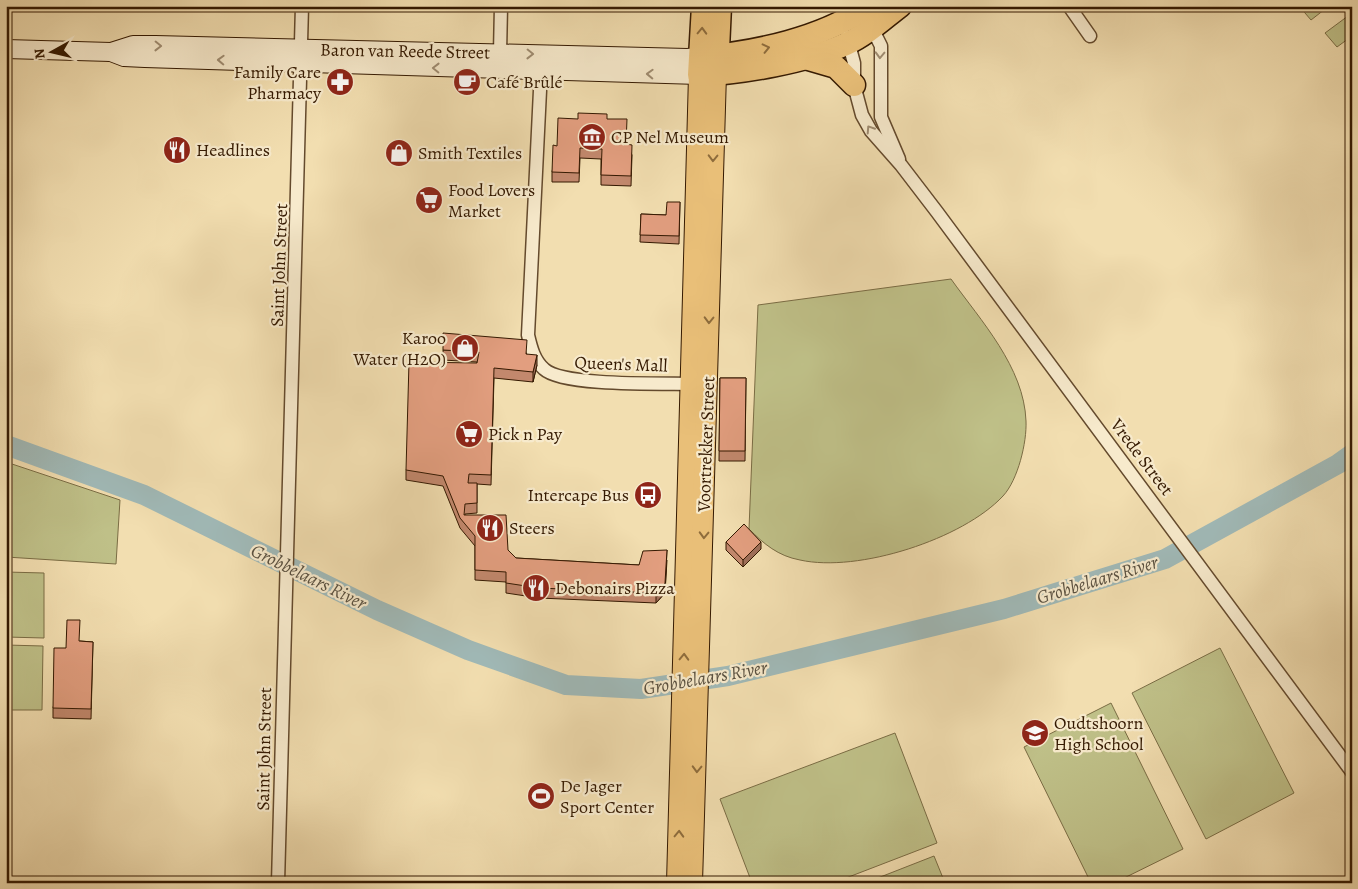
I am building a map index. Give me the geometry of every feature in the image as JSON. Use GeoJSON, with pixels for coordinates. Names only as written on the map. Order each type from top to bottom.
{"type":"FeatureCollection","features":[{"type":"Feature","properties":{"kind":"highway","name":"Voortrekker Street"},"geometry":{"type":"LineString","coordinates":[[703,6],[709,65]]}},
{"type":"Feature","properties":{"kind":"highway","name":"Voortrekker Street"},"geometry":{"type":"LineString","coordinates":[[709,65],[720,6]]}},
{"type":"Feature","properties":{"kind":"highway"},"geometry":{"type":"LineString","coordinates":[[709,65],[859,22],[900,6]]}},
{"type":"Feature","properties":{"kind":"highway"},"geometry":{"type":"LineString","coordinates":[[805,58],[859,22]]}},
{"type":"Feature","properties":{"kind":"highway"},"geometry":{"type":"LineString","coordinates":[[709,65],[805,58],[836,67],[854,85]]}},
{"type":"Feature","properties":{"kind":"main road","name":"Baron van Reede Street"},"geometry":{"type":"LineString","coordinates":[[6,49],[110,52],[124,57],[500,53],[709,65]]}},
{"type":"Feature","properties":{"kind":"main road","name":"Baron van Reede Street"},"geometry":{"type":"LineString","coordinates":[[301,55],[541,70],[709,65]]}},
{"type":"Feature","properties":{"kind":"main road","name":"Voortrekker Street"},"geometry":{"type":"LineString","coordinates":[[677,883],[690,719],[709,65]]}},
{"type":"Feature","properties":{"kind":"main road","name":"Voortrekker Street"},"geometry":{"type":"LineString","coordinates":[[690,719],[692,883]]}},
{"type":"Feature","properties":{"kind":"street","name":"Saint John Street"},"geometry":{"type":"LineString","coordinates":[[278,883],[302,6]]}},
{"type":"Feature","properties":{"kind":"street"},"geometry":{"type":"LineString","coordinates":[[500,53],[501,6]]}},
{"type":"Feature","properties":{"kind":"street"},"geometry":{"type":"LineString","coordinates":[[1069,6],[1090,36]]}},
{"type":"Feature","properties":{"kind":"street","name":"Vrede Street"},"geometry":{"type":"LineString","coordinates":[[859,22],[854,63],[854,85],[862,115],[871,130],[901,165],[1161,512],[1210,582],[1352,772]]}},
{"type":"Feature","properties":{"kind":"street","name":"Vrede Street"},"geometry":{"type":"LineString","coordinates":[[859,22],[881,46],[881,117],[901,165]]}},
{"type":"Feature","properties":{"kind":"street","name":"Queen's Mall"},"geometry":{"type":"LineString","coordinates":[[541,70],[528,335],[533,353],[545,370],[568,380],[700,384]]}},
{"type":"Feature","properties":{"kind":"green space"},"geometry":{"type":"Polygon","coordinates":[[[1299,6],[1329,6],[1311,20],[1299,6]]]}},
{"type":"Feature","properties":{"kind":"green space"},"geometry":{"type":"Polygon","coordinates":[[[1352,13],[1352,36],[1337,47],[1325,33],[1352,13]]]}},
{"type":"Feature","properties":{"kind":"green space"},"geometry":{"type":"Polygon","coordinates":[[[951,279],[999,346],[1018,382],[1023,401],[1026,430],[1017,471],[1008,489],[985,512],[963,526],[936,539],[879,557],[851,562],[824,563],[792,558],[772,549],[749,529],[758,305],[951,279]]]}},
{"type":"Feature","properties":{"kind":"green space"},"geometry":{"type":"Polygon","coordinates":[[[6,462],[120,500],[116,564],[6,557],[6,462]]]}},
{"type":"Feature","properties":{"kind":"green space"},"geometry":{"type":"Polygon","coordinates":[[[6,572],[44,573],[44,638],[6,637],[6,572]]]}},
{"type":"Feature","properties":{"kind":"green space"},"geometry":{"type":"Polygon","coordinates":[[[6,645],[43,646],[42,710],[6,710],[6,645]]]}},
{"type":"Feature","properties":{"kind":"green space"},"geometry":{"type":"Polygon","coordinates":[[[1220,648],[1294,793],[1206,839],[1132,693],[1220,648]]]}},
{"type":"Feature","properties":{"kind":"green space"},"geometry":{"type":"Polygon","coordinates":[[[1111,703],[1183,849],[1114,883],[1091,883],[1024,747],[1111,703]]]}},
{"type":"Feature","properties":{"kind":"green space"},"geometry":{"type":"Polygon","coordinates":[[[895,733],[937,843],[833,883],[752,883],[720,799],[895,733]]]}},
{"type":"Feature","properties":{"kind":"green space"},"geometry":{"type":"Polygon","coordinates":[[[934,856],[945,883],[865,883],[934,856]]]}},
{"type":"Feature","properties":{"kind":"building"},"geometry":{"type":"Polygon","coordinates":[[[578,113],[607,114],[607,119],[627,119],[626,144],[632,145],[631,176],[601,175],[602,149],[580,148],[579,173],[552,172],[553,145],[557,146],[558,118],[578,119],[578,113]]]}},
{"type":"Feature","properties":{"kind":"building"},"geometry":{"type":"Polygon","coordinates":[[[667,202],[680,202],[679,236],[640,235],[641,214],[666,215],[667,202]]]}},
{"type":"Feature","properties":{"kind":"building"},"geometry":{"type":"Polygon","coordinates":[[[443,333],[527,340],[526,354],[537,355],[533,372],[494,368],[491,475],[469,474],[468,483],[477,483],[477,503],[465,504],[464,515],[506,515],[508,550],[516,558],[639,565],[643,551],[667,550],[665,583],[656,593],[539,588],[506,583],[506,572],[475,570],[475,536],[460,518],[443,476],[406,470],[409,362],[477,363],[479,352],[443,350],[443,333]]]}},
{"type":"Feature","properties":{"kind":"building"},"geometry":{"type":"Polygon","coordinates":[[[720,378],[746,378],[745,451],[719,451],[720,378]]]}},
{"type":"Feature","properties":{"kind":"building"},"geometry":{"type":"Polygon","coordinates":[[[744,524],[761,542],[743,560],[726,542],[744,524]]]}},
{"type":"Feature","properties":{"kind":"building"},"geometry":{"type":"Polygon","coordinates":[[[67,620],[80,620],[79,641],[93,642],[91,709],[53,708],[54,648],[66,648],[67,620]]]}},
{"type":"Feature","properties":{"kind":"waterway","name":"Grobbelaars River"},"geometry":{"type":"LineString","coordinates":[[6,445],[144,495],[377,610],[468,650],[566,685],[641,689],[728,676],[1004,609],[1165,559],[1338,464],[1352,454]]}},
{"type":"Feature","properties":{"kind":"place","name":"Family Care Pharmacy"},"geometry":{"type":"Point","coordinates":[340,82]}},
{"type":"Feature","properties":{"kind":"place","name":"Café Brûlé"},"geometry":{"type":"Point","coordinates":[467,82]}},
{"type":"Feature","properties":{"kind":"place","name":"CP Nel Museum"},"geometry":{"type":"Point","coordinates":[592,137]}},
{"type":"Feature","properties":{"kind":"place","name":"Headlines"},"geometry":{"type":"Point","coordinates":[177,150]}},
{"type":"Feature","properties":{"kind":"place","name":"Smith Textiles"},"geometry":{"type":"Point","coordinates":[399,153]}},
{"type":"Feature","properties":{"kind":"place","name":"Food Lovers Market"},"geometry":{"type":"Point","coordinates":[429,200]}},
{"type":"Feature","properties":{"kind":"place","name":"Karoo Water (H2O)"},"geometry":{"type":"Point","coordinates":[465,348]}},
{"type":"Feature","properties":{"kind":"place","name":"Pick n Pay"},"geometry":{"type":"Point","coordinates":[469,434]}},
{"type":"Feature","properties":{"kind":"place","name":"Intercape Bus"},"geometry":{"type":"Point","coordinates":[648,495]}},
{"type":"Feature","properties":{"kind":"place","name":"Steers"},"geometry":{"type":"Point","coordinates":[490,528]}},
{"type":"Feature","properties":{"kind":"place","name":"Debonairs Pizza"},"geometry":{"type":"Point","coordinates":[536,588]}},
{"type":"Feature","properties":{"kind":"place","name":"Oudtshoorn High School"},"geometry":{"type":"Point","coordinates":[1035,733]}},
{"type":"Feature","properties":{"kind":"place","name":"De Jager Sport Center"},"geometry":{"type":"Point","coordinates":[541,796]}}]}
